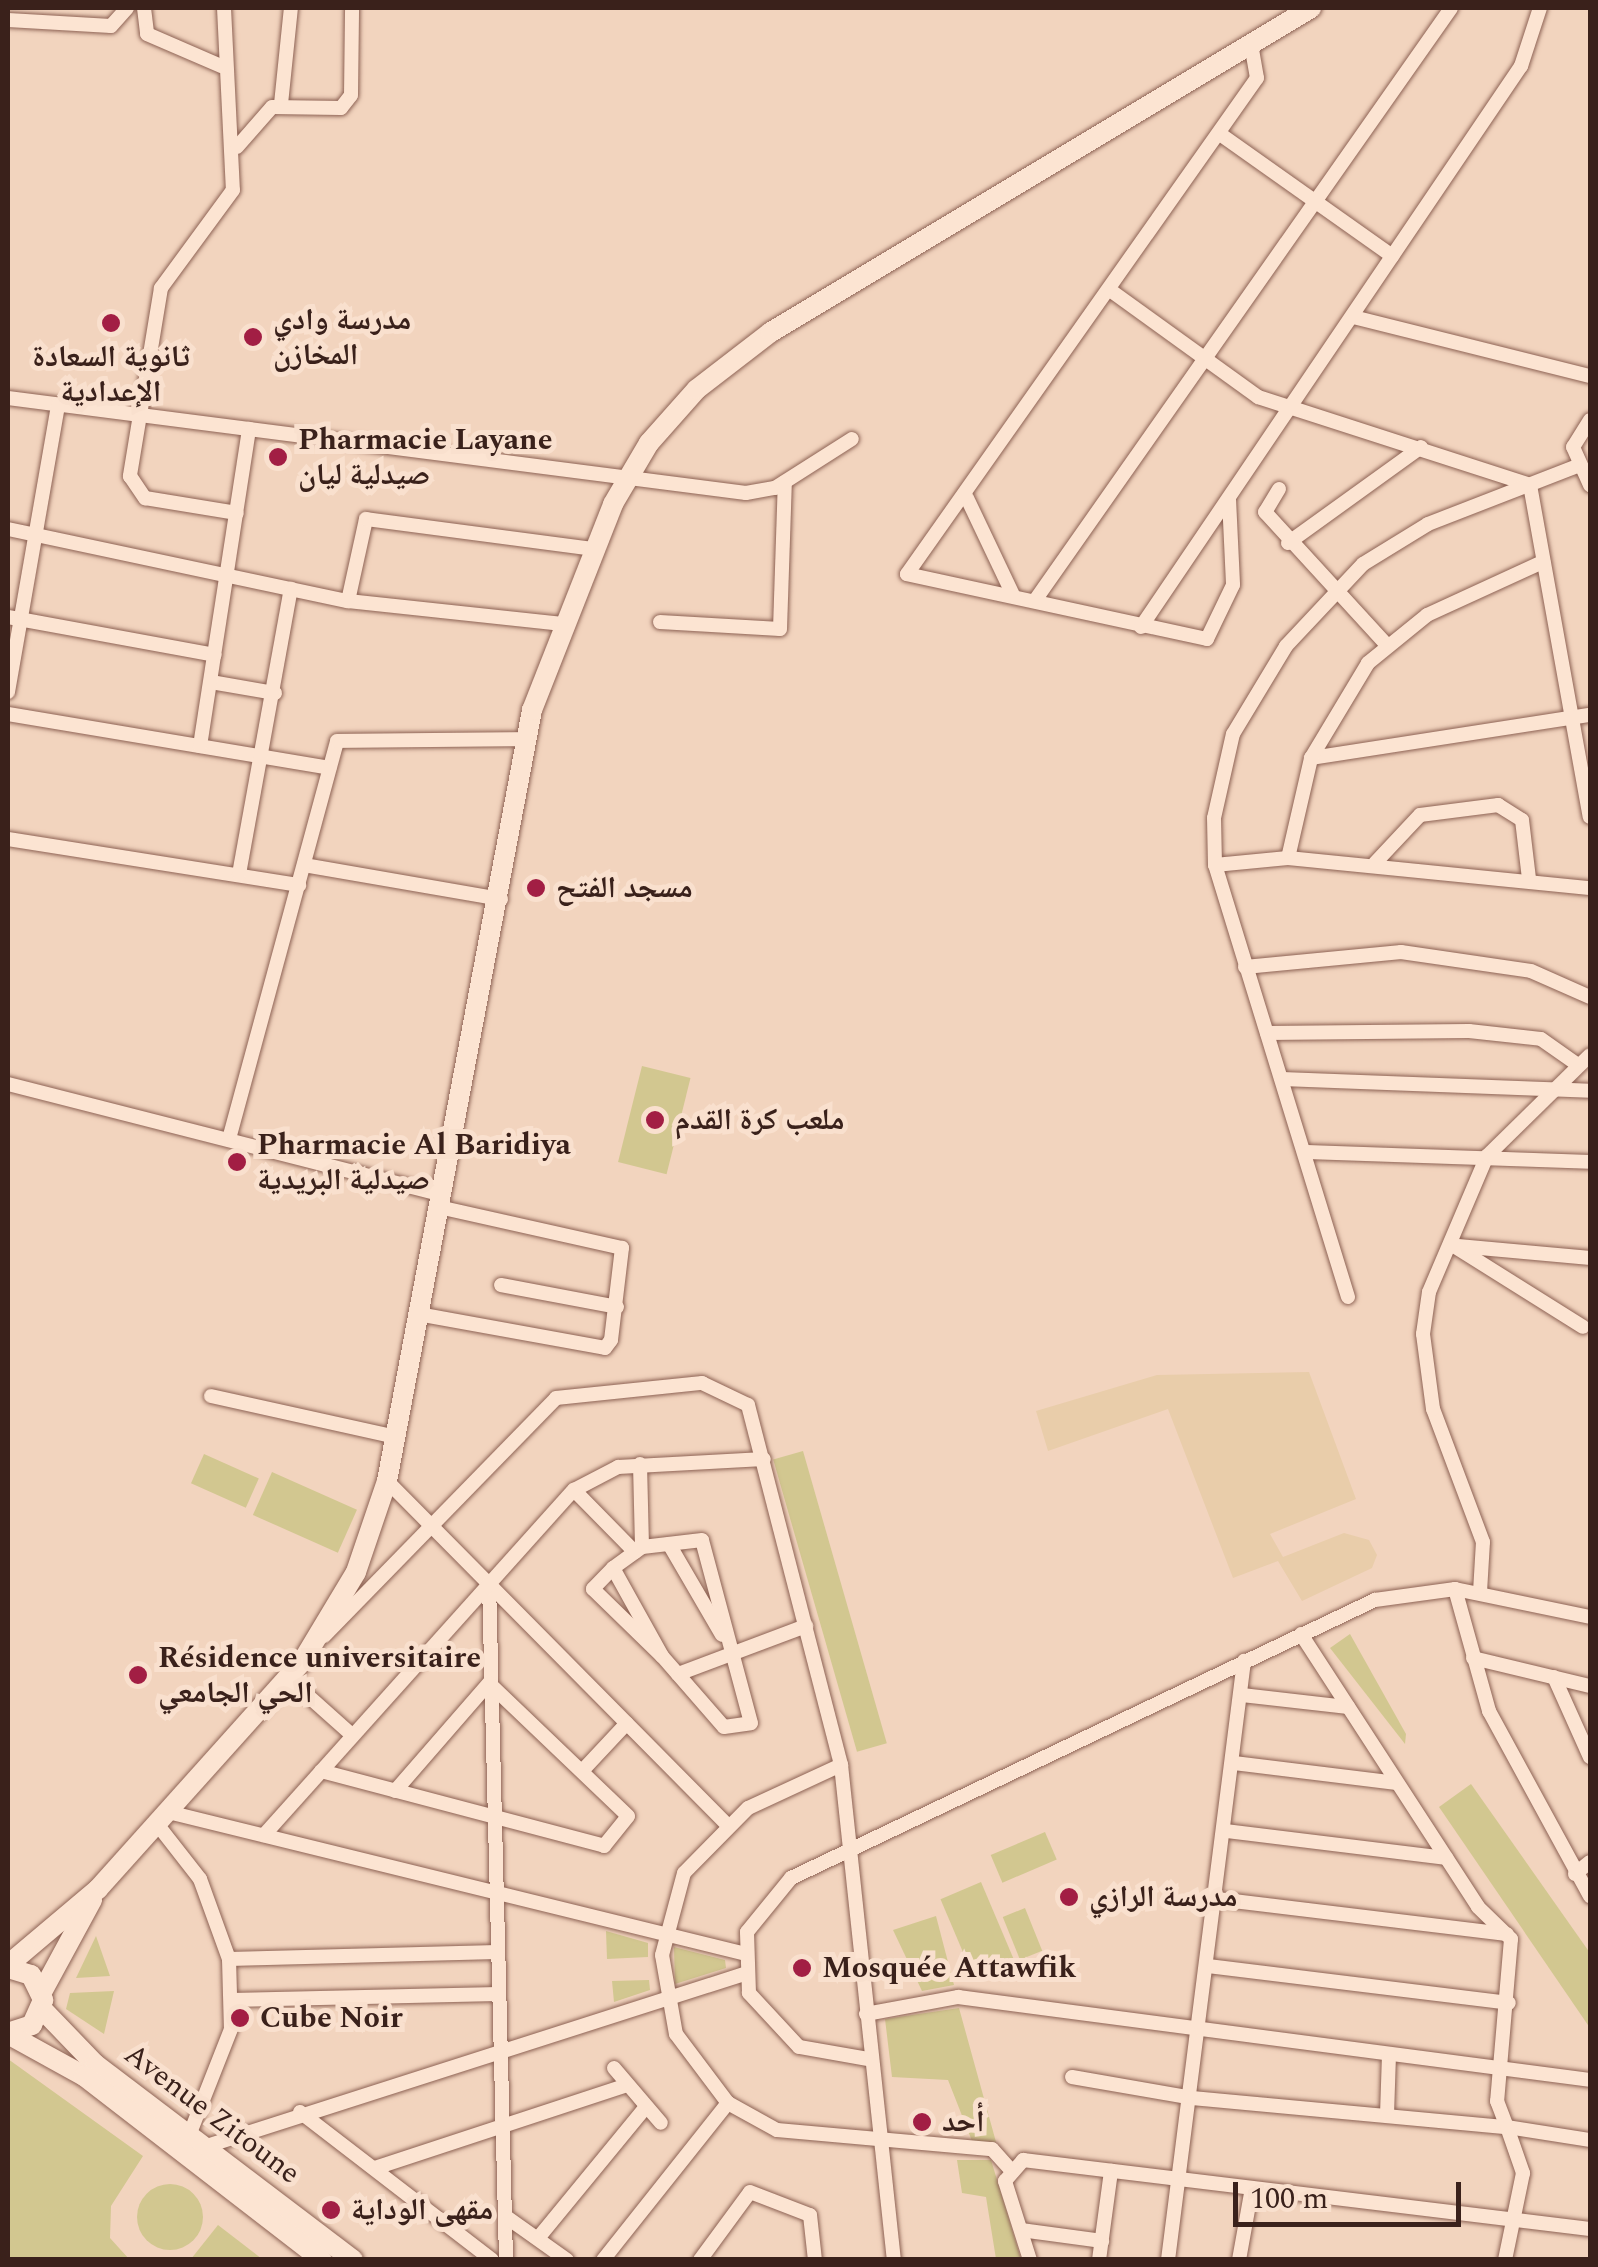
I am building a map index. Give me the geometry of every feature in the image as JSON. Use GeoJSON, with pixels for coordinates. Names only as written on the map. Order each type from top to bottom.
{"type":"FeatureCollection","features":[{"type":"Feature","properties":{"kind":"street"},"geometry":{"type":"LineString","coordinates":[[8,20],[111,26],[127,8]]}},
{"type":"Feature","properties":{"kind":"street"},"geometry":{"type":"LineString","coordinates":[[144,8],[147,34],[221,66]]}},
{"type":"Feature","properties":{"kind":"street"},"geometry":{"type":"LineString","coordinates":[[224,8],[221,66],[236,147],[233,190],[215,225],[161,288],[133,490],[238,512]]}},
{"type":"Feature","properties":{"kind":"street"},"geometry":{"type":"LineString","coordinates":[[236,147],[281,104],[292,8]]}},
{"type":"Feature","properties":{"kind":"street"},"geometry":{"type":"LineString","coordinates":[[281,104],[328,115],[352,94],[352,8]]}},
{"type":"Feature","properties":{"kind":"street"},"geometry":{"type":"LineString","coordinates":[[317,1644],[344,1600],[388,1480],[439,1200],[501,899],[528,739],[562,624],[625,479],[698,388],[771,332],[1311,8]]}},
{"type":"Feature","properties":{"kind":"street"},"geometry":{"type":"LineString","coordinates":[[1036,599],[1452,8]]}},
{"type":"Feature","properties":{"kind":"street"},"geometry":{"type":"LineString","coordinates":[[1141,627],[1522,66],[1540,8]]}},
{"type":"Feature","properties":{"kind":"street"},"geometry":{"type":"LineString","coordinates":[[1229,499],[1234,585],[1218,631],[1198,640],[1036,599],[907,574],[1114,292],[1220,134],[1261,68],[1252,43]]}},
{"type":"Feature","properties":{"kind":"street"},"geometry":{"type":"LineString","coordinates":[[1220,134],[1392,256]]}},
{"type":"Feature","properties":{"kind":"street"},"geometry":{"type":"LineString","coordinates":[[1114,292],[1258,396],[1530,485]]}},
{"type":"Feature","properties":{"kind":"street"},"geometry":{"type":"LineString","coordinates":[[1353,316],[1590,376]]}},
{"type":"Feature","properties":{"kind":"street"},"geometry":{"type":"LineString","coordinates":[[8,398],[746,493],[785,482],[852,439]]}},
{"type":"Feature","properties":{"kind":"street"},"geometry":{"type":"LineString","coordinates":[[8,692],[14,618],[58,404]]}},
{"type":"Feature","properties":{"kind":"street"},"geometry":{"type":"LineString","coordinates":[[1590,420],[1576,438],[1575,467],[1590,484]]}},
{"type":"Feature","properties":{"kind":"street"},"geometry":{"type":"LineString","coordinates":[[200,746],[249,429]]}},
{"type":"Feature","properties":{"kind":"street"},"geometry":{"type":"LineString","coordinates":[[1288,543],[1421,448]]}},
{"type":"Feature","properties":{"kind":"street"},"geometry":{"type":"LineString","coordinates":[[1348,1297],[1307,1152],[1215,865],[1214,818],[1233,734],[1331,592],[1392,542],[1575,467]]}},
{"type":"Feature","properties":{"kind":"street"},"geometry":{"type":"LineString","coordinates":[[660,622],[780,629],[785,482]]}},
{"type":"Feature","properties":{"kind":"street"},"geometry":{"type":"LineString","coordinates":[[1530,485],[1590,816]]}},
{"type":"Feature","properties":{"kind":"street"},"geometry":{"type":"LineString","coordinates":[[1279,489],[1264,508],[1288,543],[1331,592],[1388,646]]}},
{"type":"Feature","properties":{"kind":"street"},"geometry":{"type":"LineString","coordinates":[[966,498],[1014,595]]}},
{"type":"Feature","properties":{"kind":"street"},"geometry":{"type":"LineString","coordinates":[[348,601],[366,519],[594,549]]}},
{"type":"Feature","properties":{"kind":"street"},"geometry":{"type":"LineString","coordinates":[[8,529],[348,601],[562,624]]}},
{"type":"Feature","properties":{"kind":"street"},"geometry":{"type":"LineString","coordinates":[[1288,858],[1311,758],[1341,700],[1388,646],[1427,614],[1543,562]]}},
{"type":"Feature","properties":{"kind":"street"},"geometry":{"type":"LineString","coordinates":[[238,874],[276,693],[291,590]]}},
{"type":"Feature","properties":{"kind":"street"},"geometry":{"type":"LineString","coordinates":[[14,618],[215,655]]}},
{"type":"Feature","properties":{"kind":"street"},"geometry":{"type":"LineString","coordinates":[[212,682],[276,693]]}},
{"type":"Feature","properties":{"kind":"street"},"geometry":{"type":"LineString","coordinates":[[8,714],[330,768]]}},
{"type":"Feature","properties":{"kind":"street"},"geometry":{"type":"LineString","coordinates":[[1311,758],[1590,716]]}},
{"type":"Feature","properties":{"kind":"street"},"geometry":{"type":"LineString","coordinates":[[229,1139],[342,734],[528,739]]}},
{"type":"Feature","properties":{"kind":"street"},"geometry":{"type":"LineString","coordinates":[[1376,863],[1420,815],[1508,806],[1522,820],[1529,879]]}},
{"type":"Feature","properties":{"kind":"street"},"geometry":{"type":"LineString","coordinates":[[8,839],[299,884]]}},
{"type":"Feature","properties":{"kind":"street"},"geometry":{"type":"LineString","coordinates":[[1215,865],[1288,858],[1376,863],[1590,888]]}},
{"type":"Feature","properties":{"kind":"street"},"geometry":{"type":"LineString","coordinates":[[304,865],[501,899]]}},
{"type":"Feature","properties":{"kind":"street"},"geometry":{"type":"LineString","coordinates":[[1245,967],[1401,952],[1532,971],[1590,998]]}},
{"type":"Feature","properties":{"kind":"street"},"geometry":{"type":"LineString","coordinates":[[1267,1033],[1469,1031],[1540,1039],[1584,1060],[1487,1156],[1448,1245],[1423,1334],[1440,1437],[1483,1542],[1480,1592]]}},
{"type":"Feature","properties":{"kind":"street"},"geometry":{"type":"LineString","coordinates":[[1282,1079],[1590,1091]]}},
{"type":"Feature","properties":{"kind":"street"},"geometry":{"type":"LineString","coordinates":[[8,1084],[229,1139],[622,1248],[616,1307],[605,1348],[418,1314]]}},
{"type":"Feature","properties":{"kind":"street"},"geometry":{"type":"LineString","coordinates":[[1307,1152],[1590,1162]]}},
{"type":"Feature","properties":{"kind":"street"},"geometry":{"type":"LineString","coordinates":[[1448,1245],[1590,1258]]}},
{"type":"Feature","properties":{"kind":"street"},"geometry":{"type":"LineString","coordinates":[[1448,1245],[1583,1327]]}},
{"type":"Feature","properties":{"kind":"street"},"geometry":{"type":"LineString","coordinates":[[501,1285],[616,1307]]}},
{"type":"Feature","properties":{"kind":"street"},"geometry":{"type":"LineString","coordinates":[[8,1966],[98,1889],[317,1644],[535,1412],[577,1391],[726,1388],[748,1404],[841,1765],[868,2059],[883,2142],[894,2260]]}},
{"type":"Feature","properties":{"kind":"street"},"geometry":{"type":"LineString","coordinates":[[211,1396],[396,1437]]}},
{"type":"Feature","properties":{"kind":"street"},"geometry":{"type":"LineString","coordinates":[[264,1835],[574,1490],[640,1464],[764,1459]]}},
{"type":"Feature","properties":{"kind":"street"},"geometry":{"type":"LineString","coordinates":[[639,1550],[640,1464]]}},
{"type":"Feature","properties":{"kind":"street"},"geometry":{"type":"LineString","coordinates":[[388,1480],[726,1824]]}},
{"type":"Feature","properties":{"kind":"street"},"geometry":{"type":"LineString","coordinates":[[574,1490],[639,1550]]}},
{"type":"Feature","properties":{"kind":"street"},"geometry":{"type":"LineString","coordinates":[[702,1540],[748,1725],[724,1727],[662,1656],[593,1590],[613,1568],[639,1550],[702,1540]]}},
{"type":"Feature","properties":{"kind":"street"},"geometry":{"type":"LineString","coordinates":[[670,1544],[730,1648]]}},
{"type":"Feature","properties":{"kind":"street"},"geometry":{"type":"LineString","coordinates":[[613,1568],[662,1656]]}},
{"type":"Feature","properties":{"kind":"street"},"geometry":{"type":"LineString","coordinates":[[489,1583],[506,2260]]}},
{"type":"Feature","properties":{"kind":"street"},"geometry":{"type":"LineString","coordinates":[[1455,1589],[1472,1658],[1519,1775],[1590,1896]]}},
{"type":"Feature","properties":{"kind":"street"},"geometry":{"type":"LineString","coordinates":[[868,2059],[799,2047],[768,2022],[744,1974],[742,1952],[778,1890],[849,1846],[1375,1600],[1455,1589],[1590,1617]]}},
{"type":"Feature","properties":{"kind":"street"},"geometry":{"type":"LineString","coordinates":[[678,1674],[730,1648],[806,1626]]}},
{"type":"Feature","properties":{"kind":"street"},"geometry":{"type":"LineString","coordinates":[[1300,1634],[1446,1858],[1508,1934],[1509,2002],[1497,2101],[1522,2152],[1505,2260]]}},
{"type":"Feature","properties":{"kind":"street"},"geometry":{"type":"LineString","coordinates":[[1472,1658],[1590,1686]]}},
{"type":"Feature","properties":{"kind":"street"},"geometry":{"type":"LineString","coordinates":[[1168,2260],[1226,1832],[1244,1661]]}},
{"type":"Feature","properties":{"kind":"street"},"geometry":{"type":"LineString","coordinates":[[1554,1677],[1590,1758]]}},
{"type":"Feature","properties":{"kind":"street"},"geometry":{"type":"LineString","coordinates":[[288,1678],[352,1735]]}},
{"type":"Feature","properties":{"kind":"street"},"geometry":{"type":"LineString","coordinates":[[321,1771],[607,1846],[628,1816],[489,1683]]}},
{"type":"Feature","properties":{"kind":"street"},"geometry":{"type":"LineString","coordinates":[[395,1790],[489,1683]]}},
{"type":"Feature","properties":{"kind":"street"},"geometry":{"type":"LineString","coordinates":[[1242,1695],[1348,1708]]}},
{"type":"Feature","properties":{"kind":"street"},"geometry":{"type":"LineString","coordinates":[[583,1770],[627,1723]]}},
{"type":"Feature","properties":{"kind":"street"},"geometry":{"type":"LineString","coordinates":[[1234,1763],[1397,1783]]}},
{"type":"Feature","properties":{"kind":"street"},"geometry":{"type":"LineString","coordinates":[[841,1765],[726,1824],[684,1872],[664,1934],[665,2000],[685,2052],[728,2103],[798,2136],[992,2150],[1009,2168],[1030,2260]]}},
{"type":"Feature","properties":{"kind":"street"},"geometry":{"type":"LineString","coordinates":[[162,1818],[264,1835],[742,1952]]}},
{"type":"Feature","properties":{"kind":"street"},"geometry":{"type":"LineString","coordinates":[[162,1818],[200,1879],[229,1959],[231,2000],[223,2062],[199,2140]]}},
{"type":"Feature","properties":{"kind":"street"},"geometry":{"type":"LineString","coordinates":[[1226,1832],[1446,1858]]}},
{"type":"Feature","properties":{"kind":"street"},"geometry":{"type":"LineString","coordinates":[[1574,1874],[1590,1862]]}},
{"type":"Feature","properties":{"kind":"street"},"geometry":{"type":"LineString","coordinates":[[8,2034],[32,2025],[98,1889]]}},
{"type":"Feature","properties":{"kind":"street"},"geometry":{"type":"LineString","coordinates":[[1216,1899],[1508,1934]]}},
{"type":"Feature","properties":{"kind":"street"},"geometry":{"type":"LineString","coordinates":[[229,1959],[497,1952]]}},
{"type":"Feature","properties":{"kind":"street","name":"Avenue Zitoune"},"geometry":{"type":"LineString","coordinates":[[8,1966],[30,1975],[42,2001],[95,2064],[352,2260]]}},
{"type":"Feature","properties":{"kind":"street"},"geometry":{"type":"LineString","coordinates":[[1208,1966],[1509,2002]]}},
{"type":"Feature","properties":{"kind":"street"},"geometry":{"type":"LineString","coordinates":[[199,2140],[744,1974]]}},
{"type":"Feature","properties":{"kind":"street"},"geometry":{"type":"LineString","coordinates":[[231,2000],[498,1994]]}},
{"type":"Feature","properties":{"kind":"street"},"geometry":{"type":"LineString","coordinates":[[866,2014],[958,1997],[1590,2080]]}},
{"type":"Feature","properties":{"kind":"street","name":"Avenue Zitoune"},"geometry":{"type":"LineString","coordinates":[[8,2034],[84,2076],[322,2260]]}},
{"type":"Feature","properties":{"kind":"street"},"geometry":{"type":"LineString","coordinates":[[1387,2115],[1389,2055]]}},
{"type":"Feature","properties":{"kind":"street"},"geometry":{"type":"LineString","coordinates":[[614,2068],[624,2086],[661,2124]]}},
{"type":"Feature","properties":{"kind":"street"},"geometry":{"type":"LineString","coordinates":[[1072,2077],[1192,2098],[1507,2126],[1586,2140],[1590,2124]]}},
{"type":"Feature","properties":{"kind":"street"},"geometry":{"type":"LineString","coordinates":[[375,2168],[624,2086]]}},
{"type":"Feature","properties":{"kind":"street"},"geometry":{"type":"LineString","coordinates":[[603,2260],[728,2103]]}},
{"type":"Feature","properties":{"kind":"street"},"geometry":{"type":"LineString","coordinates":[[540,2237],[644,2109]]}},
{"type":"Feature","properties":{"kind":"street"},"geometry":{"type":"LineString","coordinates":[[300,2112],[492,2260]]}},
{"type":"Feature","properties":{"kind":"street"},"geometry":{"type":"LineString","coordinates":[[1009,2168],[1022,2160],[1590,2228]]}},
{"type":"Feature","properties":{"kind":"street"},"geometry":{"type":"LineString","coordinates":[[1099,2260],[1111,2171]]}},
{"type":"Feature","properties":{"kind":"street"},"geometry":{"type":"LineString","coordinates":[[1239,2260],[1252,2188]]}},
{"type":"Feature","properties":{"kind":"street"},"geometry":{"type":"LineString","coordinates":[[700,2260],[750,2192],[810,2215],[816,2260]]}},
{"type":"Feature","properties":{"kind":"street"},"geometry":{"type":"LineString","coordinates":[[505,2216],[540,2237],[567,2260]]}},
{"type":"Feature","properties":{"kind":"street"},"geometry":{"type":"LineString","coordinates":[[1021,2230],[1102,2241]]}},
{"type":"Feature","properties":{"kind":"shaded area","name":"ملعب كرة القدم"},"geometry":{"type":"Polygon","coordinates":[[[642,1066],[691,1078],[667,1174],[618,1162],[642,1066]]]}},
{"type":"Feature","properties":{"kind":"shaded area"},"geometry":{"type":"Polygon","coordinates":[[[1309,1372],[1356,1499],[1270,1534],[1283,1557],[1344,1533],[1369,1540],[1377,1555],[1372,1568],[1302,1601],[1278,1561],[1233,1578],[1168,1409],[1048,1451],[1036,1411],[1157,1375],[1309,1372]]]}},
{"type":"Feature","properties":{"kind":"shaded area"},"geometry":{"type":"Polygon","coordinates":[[[803,1451],[887,1743],[857,1752],[773,1460],[803,1451]]]}},
{"type":"Feature","properties":{"kind":"shaded area"},"geometry":{"type":"Polygon","coordinates":[[[204,1454],[259,1478],[246,1508],[191,1483],[204,1454]]]}},
{"type":"Feature","properties":{"kind":"shaded area"},"geometry":{"type":"Polygon","coordinates":[[[272,1472],[357,1510],[338,1553],[253,1515],[272,1472]]]}},
{"type":"Feature","properties":{"kind":"shaded area"},"geometry":{"type":"Polygon","coordinates":[[[1350,1634],[1406,1734],[1405,1744],[1330,1648],[1350,1634]]]}},
{"type":"Feature","properties":{"kind":"shaded area"},"geometry":{"type":"Polygon","coordinates":[[[1471,1784],[1590,1953],[1590,2028],[1439,1807],[1471,1784]]]}},
{"type":"Feature","properties":{"kind":"shaded area"},"geometry":{"type":"Polygon","coordinates":[[[1045,1832],[1057,1860],[1002,1883],[991,1855],[1045,1832]]]}},
{"type":"Feature","properties":{"kind":"shaded area"},"geometry":{"type":"Polygon","coordinates":[[[981,1882],[1016,1964],[975,1981],[940,1899],[981,1882]]]}},
{"type":"Feature","properties":{"kind":"shaded area"},"geometry":{"type":"Polygon","coordinates":[[[1025,1908],[1042,1951],[1020,1960],[1003,1917],[1025,1908]]]}},
{"type":"Feature","properties":{"kind":"shaded area"},"geometry":{"type":"Polygon","coordinates":[[[936,1916],[954,1985],[922,1991],[893,1930],[936,1916]]]}},
{"type":"Feature","properties":{"kind":"shaded area"},"geometry":{"type":"Polygon","coordinates":[[[606,1931],[648,1943],[648,1957],[607,1959],[606,1931]]]}},
{"type":"Feature","properties":{"kind":"shaded area"},"geometry":{"type":"Polygon","coordinates":[[[96,1936],[110,1976],[76,1978],[96,1936]]]}},
{"type":"Feature","properties":{"kind":"shaded area"},"geometry":{"type":"Polygon","coordinates":[[[674,1947],[725,1960],[726,1968],[675,1984],[674,1947]]]}},
{"type":"Feature","properties":{"kind":"shaded area"},"geometry":{"type":"Polygon","coordinates":[[[649,1980],[650,1990],[614,2002],[612,1981],[649,1980]]]}},
{"type":"Feature","properties":{"kind":"shaded area"},"geometry":{"type":"Polygon","coordinates":[[[114,1991],[104,2034],[66,2009],[70,1993],[114,1991]]]}},
{"type":"Feature","properties":{"kind":"shaded area"},"geometry":{"type":"Polygon","coordinates":[[[959,2008],[996,2142],[972,2141],[948,2080],[892,2077],[885,2019],[959,2008]]]}},
{"type":"Feature","properties":{"kind":"shaded area"},"geometry":{"type":"Polygon","coordinates":[[[8,2059],[143,2156],[111,2206],[110,2238],[129,2259],[8,2259],[8,2059]]]}},
{"type":"Feature","properties":{"kind":"shaded area"},"geometry":{"type":"Polygon","coordinates":[[[957,2160],[991,2160],[1021,2259],[996,2259],[986,2197],[962,2193],[957,2160]]]}},
{"type":"Feature","properties":{"kind":"shaded area"},"geometry":{"type":"Polygon","coordinates":[[[170,2184],[193,2194],[203,2217],[193,2240],[170,2250],[147,2240],[137,2217],[147,2194],[170,2184]]]}},
{"type":"Feature","properties":{"kind":"shaded area"},"geometry":{"type":"Polygon","coordinates":[[[218,2225],[262,2259],[191,2259],[218,2225]]]}},
{"type":"Feature","properties":{"kind":"place","name":"ثانوية السعادة الإعدادية"},"geometry":{"type":"Point","coordinates":[111,323]}},
{"type":"Feature","properties":{"kind":"place","name":"مدرسة وادي المخازن"},"geometry":{"type":"Point","coordinates":[253,337]}},
{"type":"Feature","properties":{"kind":"place","name":"Pharmacie Layane صيدلية ليان"},"geometry":{"type":"Point","coordinates":[278,457]}},
{"type":"Feature","properties":{"kind":"place","name":"مسجد الفتح"},"geometry":{"type":"Point","coordinates":[536,888]}},
{"type":"Feature","properties":{"kind":"place","name":"ملعب كرة القدم"},"geometry":{"type":"Point","coordinates":[655,1120]}},
{"type":"Feature","properties":{"kind":"place","name":"Pharmacie Al Baridiya صيدلية البريدية"},"geometry":{"type":"Point","coordinates":[237,1162]}},
{"type":"Feature","properties":{"kind":"place","name":"Résidence universitaire الحي الجامعي"},"geometry":{"type":"Point","coordinates":[138,1675]}},
{"type":"Feature","properties":{"kind":"place","name":"مدرسة الرازي"},"geometry":{"type":"Point","coordinates":[1069,1897]}},
{"type":"Feature","properties":{"kind":"place","name":"Mosquée Attawfik"},"geometry":{"type":"Point","coordinates":[802,1968]}},
{"type":"Feature","properties":{"kind":"place","name":"Cube Noir"},"geometry":{"type":"Point","coordinates":[240,2018]}},
{"type":"Feature","properties":{"kind":"place","name":"أحد"},"geometry":{"type":"Point","coordinates":[922,2122]}},
{"type":"Feature","properties":{"kind":"place","name":"مقهى الوداية"},"geometry":{"type":"Point","coordinates":[331,2210]}}]}
